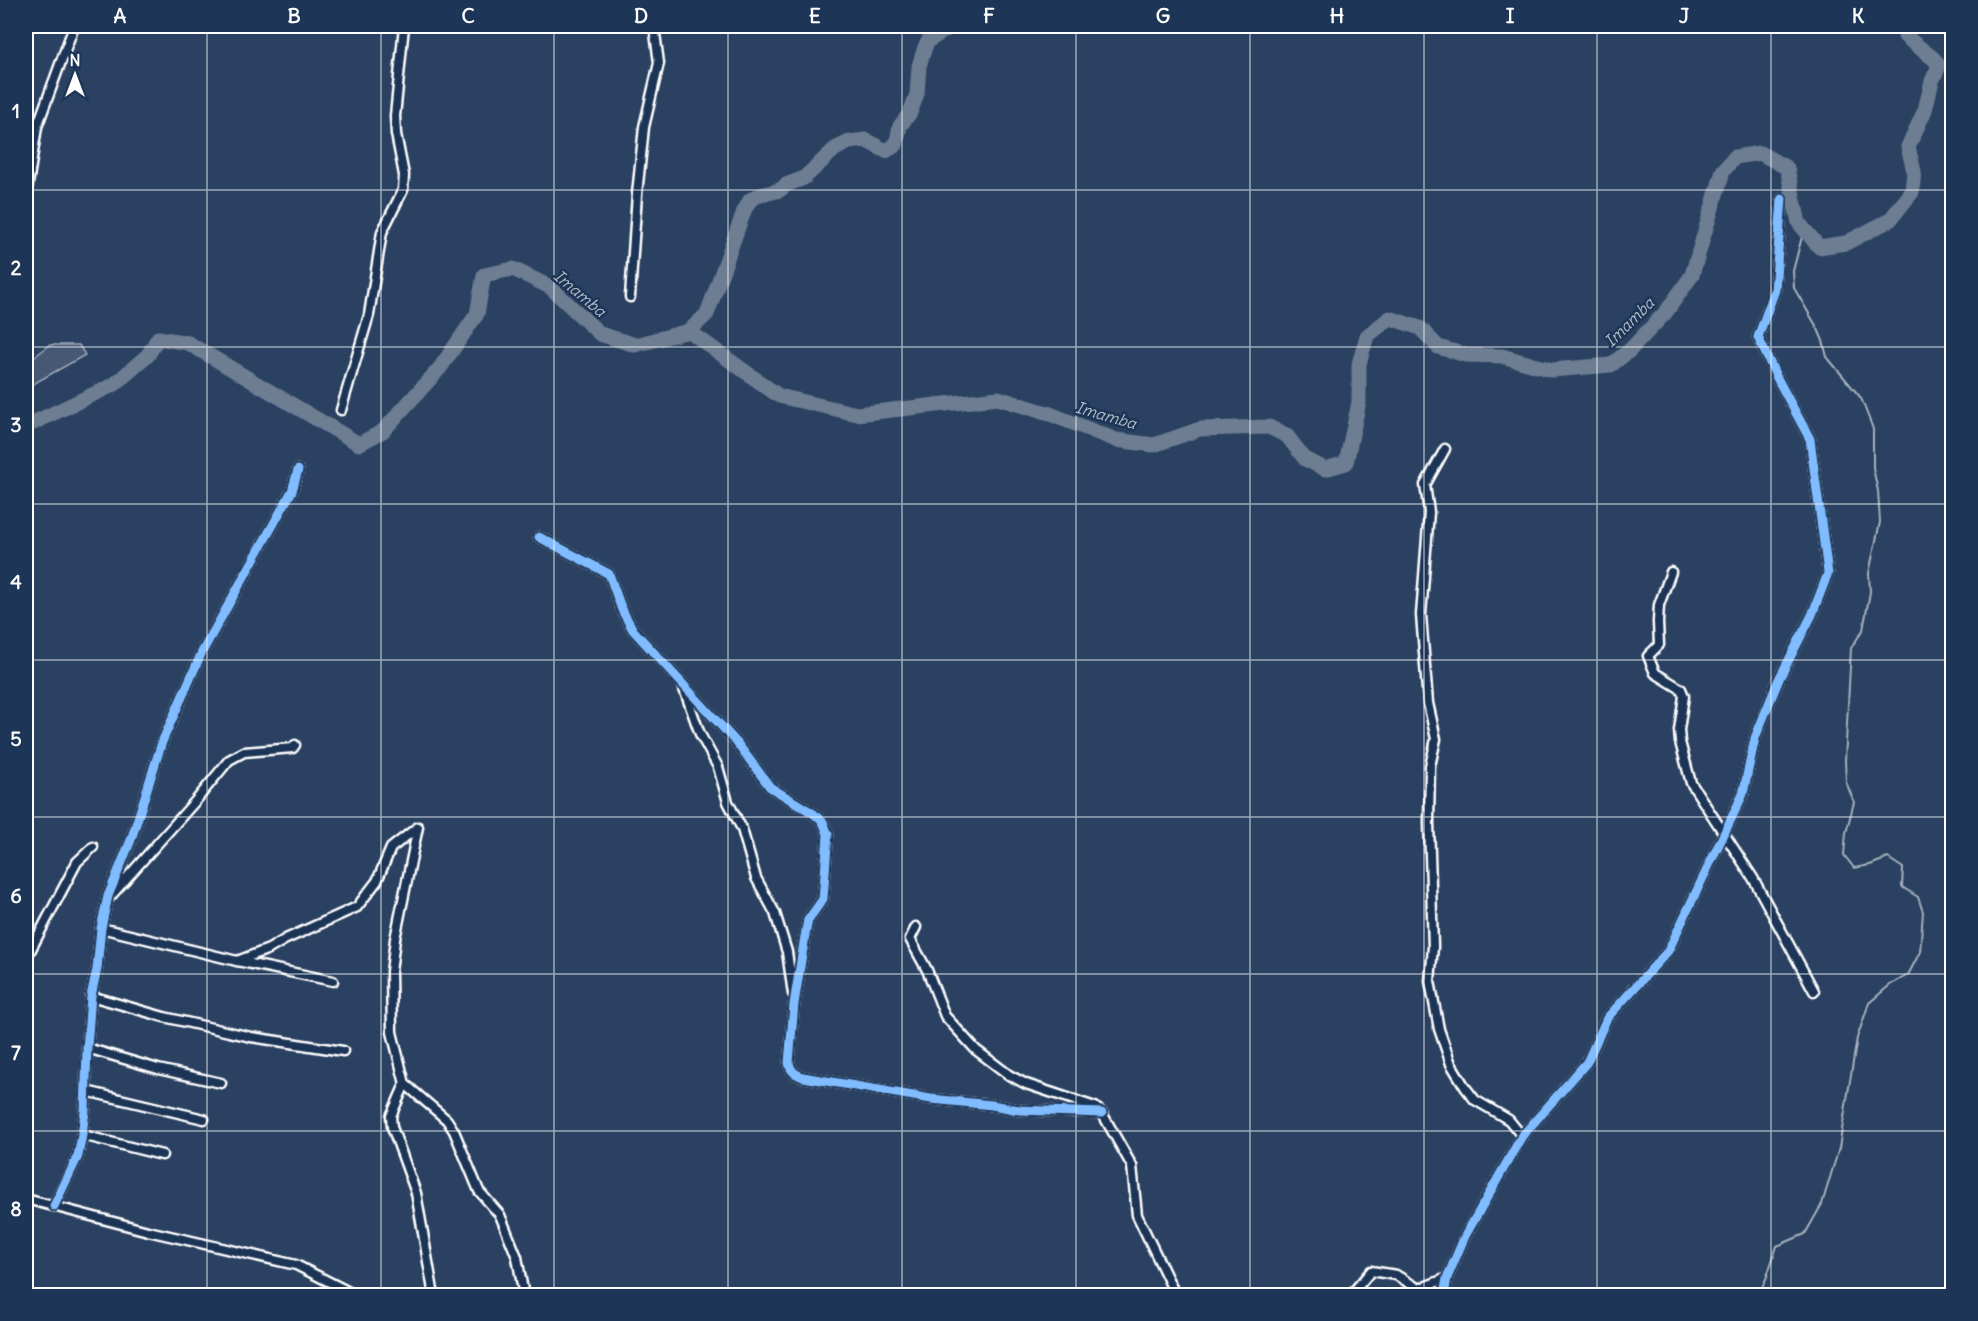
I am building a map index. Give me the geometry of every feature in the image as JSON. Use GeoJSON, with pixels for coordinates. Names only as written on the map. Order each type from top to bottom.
{"type":"FeatureCollection","features":[{"type":"Feature","properties":{"kind":"street"},"geometry":{"type":"LineString","coordinates":[[26,197],[37,127],[74,26]]}},
{"type":"Feature","properties":{"kind":"street"},"geometry":{"type":"LineString","coordinates":[[341,410],[369,315],[382,232],[403,190],[404,175],[395,116],[404,26]]}},
{"type":"Feature","properties":{"kind":"street"},"geometry":{"type":"LineString","coordinates":[[630,297],[644,127],[659,63],[654,26]]}},
{"type":"Feature","properties":{"kind":"street"},"geometry":{"type":"LineString","coordinates":[[1444,1296],[1447,1278],[1465,1236],[1522,1136],[1587,1062],[1607,1018],[1668,951],[1743,794],[1759,728],[1779,679],[1812,615],[1828,573],[1810,439],[1776,378],[1758,337],[1775,290],[1782,199]]}},
{"type":"Feature","properties":{"kind":"street"},"geometry":{"type":"LineString","coordinates":[[1445,449],[1425,485],[1429,512],[1421,615],[1428,703],[1436,740],[1430,766],[1429,823],[1433,947],[1430,981],[1440,1029],[1451,1064],[1476,1100],[1509,1120],[1522,1136]]}},
{"type":"Feature","properties":{"kind":"street"},"geometry":{"type":"LineString","coordinates":[[54,1206],[78,1156],[82,1135],[91,996],[107,900],[130,840],[162,742],[202,652],[292,491],[298,470]]}},
{"type":"Feature","properties":{"kind":"street"},"geometry":{"type":"LineString","coordinates":[[539,537],[609,574],[622,610],[633,630],[737,743],[770,787],[814,814],[822,822],[828,834],[823,899],[808,920],[794,1004],[789,1063],[794,1073],[803,1077],[931,1099],[1019,1110],[1102,1113]]}},
{"type":"Feature","properties":{"kind":"street"},"geometry":{"type":"LineString","coordinates":[[1671,572],[1659,605],[1659,645],[1648,656],[1655,673],[1681,689],[1684,696],[1679,730],[1691,783],[1753,878],[1814,991]]}},
{"type":"Feature","properties":{"kind":"street"},"geometry":{"type":"LineString","coordinates":[[683,686],[700,734],[718,767],[728,802],[742,829],[756,878],[775,912],[787,952],[794,1004]]}},
{"type":"Feature","properties":{"kind":"street"},"geometry":{"type":"LineString","coordinates":[[107,900],[229,760],[244,752],[293,748],[295,745]]}},
{"type":"Feature","properties":{"kind":"street"},"geometry":{"type":"LineString","coordinates":[[237,961],[269,949],[357,907],[377,881],[391,848],[418,827],[395,939],[391,972],[392,1032],[405,1084],[447,1120],[454,1131],[479,1191],[500,1215],[517,1257],[524,1296]]}},
{"type":"Feature","properties":{"kind":"street"},"geometry":{"type":"LineString","coordinates":[[28,955],[77,862],[93,847]]}},
{"type":"Feature","properties":{"kind":"street"},"geometry":{"type":"LineString","coordinates":[[916,927],[910,939],[927,970],[945,1016],[976,1050],[1009,1075],[1026,1084],[1095,1107],[1102,1113],[1132,1166],[1137,1215],[1176,1296]]}},
{"type":"Feature","properties":{"kind":"street"},"geometry":{"type":"LineString","coordinates":[[101,928],[237,961],[333,981]]}},
{"type":"Feature","properties":{"kind":"street"},"geometry":{"type":"LineString","coordinates":[[91,996],[164,1017],[251,1037],[343,1051]]}},
{"type":"Feature","properties":{"kind":"street"},"geometry":{"type":"LineString","coordinates":[[87,1048],[158,1069],[221,1083]]}},
{"type":"Feature","properties":{"kind":"street"},"geometry":{"type":"LineString","coordinates":[[405,1084],[391,1116],[392,1127],[416,1193],[434,1296]]}},
{"type":"Feature","properties":{"kind":"street"},"geometry":{"type":"LineString","coordinates":[[86,1091],[204,1119]]}},
{"type":"Feature","properties":{"kind":"street"},"geometry":{"type":"LineString","coordinates":[[82,1135],[162,1155]]}},
{"type":"Feature","properties":{"kind":"street"},"geometry":{"type":"LineString","coordinates":[[26,1199],[148,1231],[296,1265],[357,1296]]}},
{"type":"Feature","properties":{"kind":"street"},"geometry":{"type":"LineString","coordinates":[[1350,1296],[1371,1271],[1396,1275],[1419,1289],[1447,1278]]}},
{"type":"Feature","properties":{"kind":"shaded area"},"geometry":{"type":"Polygon","coordinates":[[[50,345],[79,345],[85,355],[26,388],[26,363],[50,345]]]}},
{"type":"Feature","properties":{"kind":"waterway"},"geometry":{"type":"LineString","coordinates":[[689,331],[707,314],[750,200],[780,190],[804,178],[835,149],[849,142],[865,140],[886,151],[896,145],[900,126],[910,113],[917,94],[919,66],[925,47],[929,40],[952,26]]}},
{"type":"Feature","properties":{"kind":"waterway","name":"Imamba"},"geometry":{"type":"LineString","coordinates":[[26,425],[115,384],[148,355],[158,338],[188,343],[359,444],[383,431],[440,368],[477,314],[484,275],[513,269],[550,287],[600,334],[635,345],[689,331],[779,396],[857,414],[998,398],[1050,414],[1116,440],[1154,445],[1200,429],[1269,427],[1287,436],[1305,459],[1325,469],[1346,463],[1359,402],[1359,364],[1367,336],[1390,318],[1420,328],[1438,347],[1466,355],[1502,356],[1552,370],[1611,365],[1630,350],[1666,312],[1692,275],[1723,171],[1735,157],[1760,153],[1787,168],[1799,223],[1819,247],[1846,243],[1890,220],[1912,192],[1914,171],[1908,147],[1925,110],[1932,81],[1939,66],[1934,59],[1905,36],[1904,26]]}},
{"type":"Feature","properties":{"kind":"waterway"},"geometry":{"type":"LineString","coordinates":[[1758,1296],[1777,1246],[1805,1234],[1822,1204],[1839,1148],[1857,1038],[1869,1003],[1890,985],[1908,975],[1920,952],[1923,912],[1918,897],[1902,887],[1903,868],[1888,858],[1854,868],[1844,855],[1846,833],[1854,802],[1846,782],[1845,761],[1851,648],[1863,630],[1870,592],[1869,573],[1880,522],[1878,491],[1873,468],[1873,429],[1861,398],[1827,357],[1818,329],[1794,288],[1793,271],[1804,229]]}},
{"type":"Feature","properties":{"kind":"cycle path"},"geometry":{"type":"LineString","coordinates":[[1444,1296],[1447,1278],[1465,1236],[1522,1136],[1587,1062],[1607,1018],[1668,951],[1743,794],[1755,738],[1779,679],[1812,615],[1828,573],[1810,439],[1758,337],[1775,290],[1782,199]]}},
{"type":"Feature","properties":{"kind":"cycle path"},"geometry":{"type":"LineString","coordinates":[[54,1206],[78,1156],[82,1135],[91,996],[108,896],[131,840],[162,742],[202,652],[292,491],[298,470]]}},
{"type":"Feature","properties":{"kind":"cycle path"},"geometry":{"type":"LineString","coordinates":[[539,537],[609,574],[622,610],[633,630],[737,743],[770,787],[823,822],[828,834],[823,899],[808,920],[806,930],[794,1004],[789,1063],[791,1069],[803,1077],[931,1099],[1019,1110],[1102,1113]]}}]}
